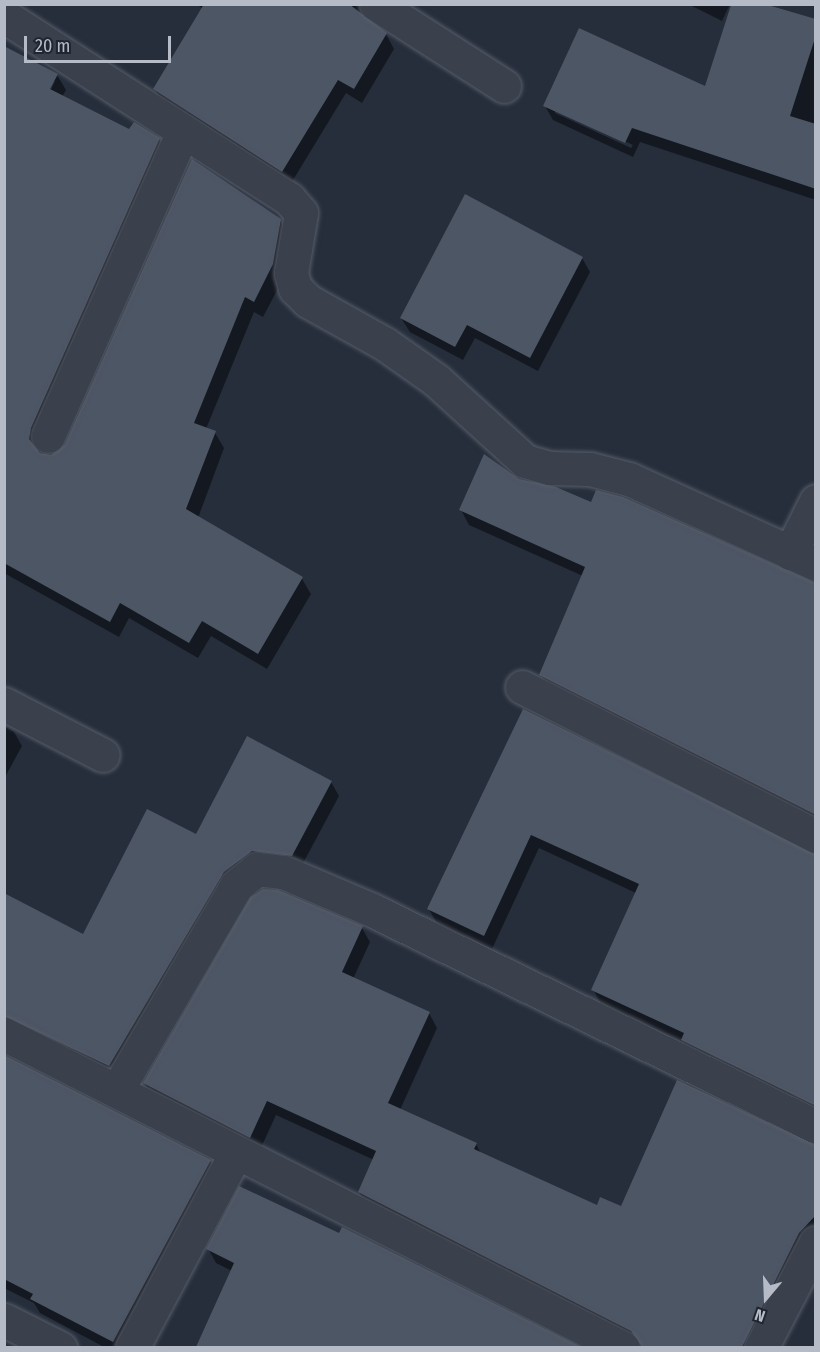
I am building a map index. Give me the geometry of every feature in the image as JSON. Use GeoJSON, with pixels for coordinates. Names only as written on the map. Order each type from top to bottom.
{"type":"FeatureCollection","features":[{"type":"Feature","properties":{"kind":"street"},"geometry":{"type":"LineString","coordinates":[[376,4],[504,86]]}},
{"type":"Feature","properties":{"kind":"street"},"geometry":{"type":"LineString","coordinates":[[4,16],[289,199],[301,213],[291,273],[295,288],[308,301],[385,344],[436,380],[525,461],[549,468],[590,469],[628,479],[803,558],[816,501]]}},
{"type":"Feature","properties":{"kind":"street"},"geometry":{"type":"LineString","coordinates":[[48,436],[183,132]]}},
{"type":"Feature","properties":{"kind":"street"},"geometry":{"type":"LineString","coordinates":[[522,687],[816,836]]}},
{"type":"Feature","properties":{"kind":"street"},"geometry":{"type":"LineString","coordinates":[[4,704],[103,755]]}},
{"type":"Feature","properties":{"kind":"street"},"geometry":{"type":"LineString","coordinates":[[117,1090],[236,886],[257,869],[283,872],[372,910],[816,1127]]}},
{"type":"Feature","properties":{"kind":"street"},"geometry":{"type":"LineString","coordinates":[[4,1034],[117,1090],[235,1154],[623,1347]]}},
{"type":"Feature","properties":{"kind":"street"},"geometry":{"type":"LineString","coordinates":[[132,1347],[235,1154]]}},
{"type":"Feature","properties":{"kind":"street"},"geometry":{"type":"LineString","coordinates":[[761,1347],[816,1242]]}},
{"type":"Feature","properties":{"kind":"street"},"geometry":{"type":"LineString","coordinates":[[4,1320],[60,1347]]}},
{"type":"Feature","properties":{"kind":"building"},"geometry":{"type":"Polygon","coordinates":[[[204,4],[349,4],[387,33],[354,89],[338,80],[282,172],[153,89],[204,4]]]}},
{"type":"Feature","properties":{"kind":"building"},"geometry":{"type":"Polygon","coordinates":[[[731,5],[768,5],[816,19],[816,35],[790,116],[816,124],[816,189],[632,128],[625,143],[543,106],[579,28],[705,86],[731,5]]]}},
{"type":"Feature","properties":{"kind":"building"},"geometry":{"type":"Polygon","coordinates":[[[4,46],[58,74],[50,89],[129,129],[134,122],[160,138],[31,428],[29,439],[40,453],[51,455],[65,444],[192,159],[281,219],[273,264],[254,302],[245,297],[194,423],[216,431],[186,509],[303,577],[258,654],[202,621],[189,643],[120,603],[110,622],[4,563],[4,46]]]}},
{"type":"Feature","properties":{"kind":"building"},"geometry":{"type":"Polygon","coordinates":[[[465,194],[583,257],[530,358],[467,325],[455,347],[400,318],[465,194]]]}},
{"type":"Feature","properties":{"kind":"building"},"geometry":{"type":"Polygon","coordinates":[[[484,454],[519,479],[556,487],[591,502],[596,490],[623,497],[816,583],[816,815],[539,675],[585,567],[459,510],[484,454]]]}},
{"type":"Feature","properties":{"kind":"building"},"geometry":{"type":"Polygon","coordinates":[[[523,709],[816,854],[816,1106],[681,1040],[684,1033],[591,990],[639,884],[531,835],[484,936],[427,909],[523,709]]]}},
{"type":"Feature","properties":{"kind":"building"},"geometry":{"type":"Polygon","coordinates":[[[247,736],[332,781],[292,856],[252,851],[224,872],[109,1066],[4,1016],[4,893],[83,934],[147,809],[196,834],[247,736]]]}},
{"type":"Feature","properties":{"kind":"building"},"geometry":{"type":"Polygon","coordinates":[[[263,889],[278,890],[363,926],[342,972],[430,1012],[388,1103],[477,1143],[474,1149],[597,1205],[600,1197],[621,1206],[677,1080],[816,1145],[816,1215],[799,1233],[742,1347],[642,1347],[631,1331],[358,1192],[376,1151],[267,1101],[250,1138],[143,1083],[250,898],[263,889]]]}},
{"type":"Feature","properties":{"kind":"building"},"geometry":{"type":"Polygon","coordinates":[[[4,1055],[211,1160],[113,1342],[30,1299],[33,1294],[4,1279],[4,1055]]]}},
{"type":"Feature","properties":{"kind":"building"},"geometry":{"type":"Polygon","coordinates":[[[239,1186],[339,1233],[342,1227],[581,1347],[196,1347],[234,1263],[206,1249],[239,1186]]]}}]}
